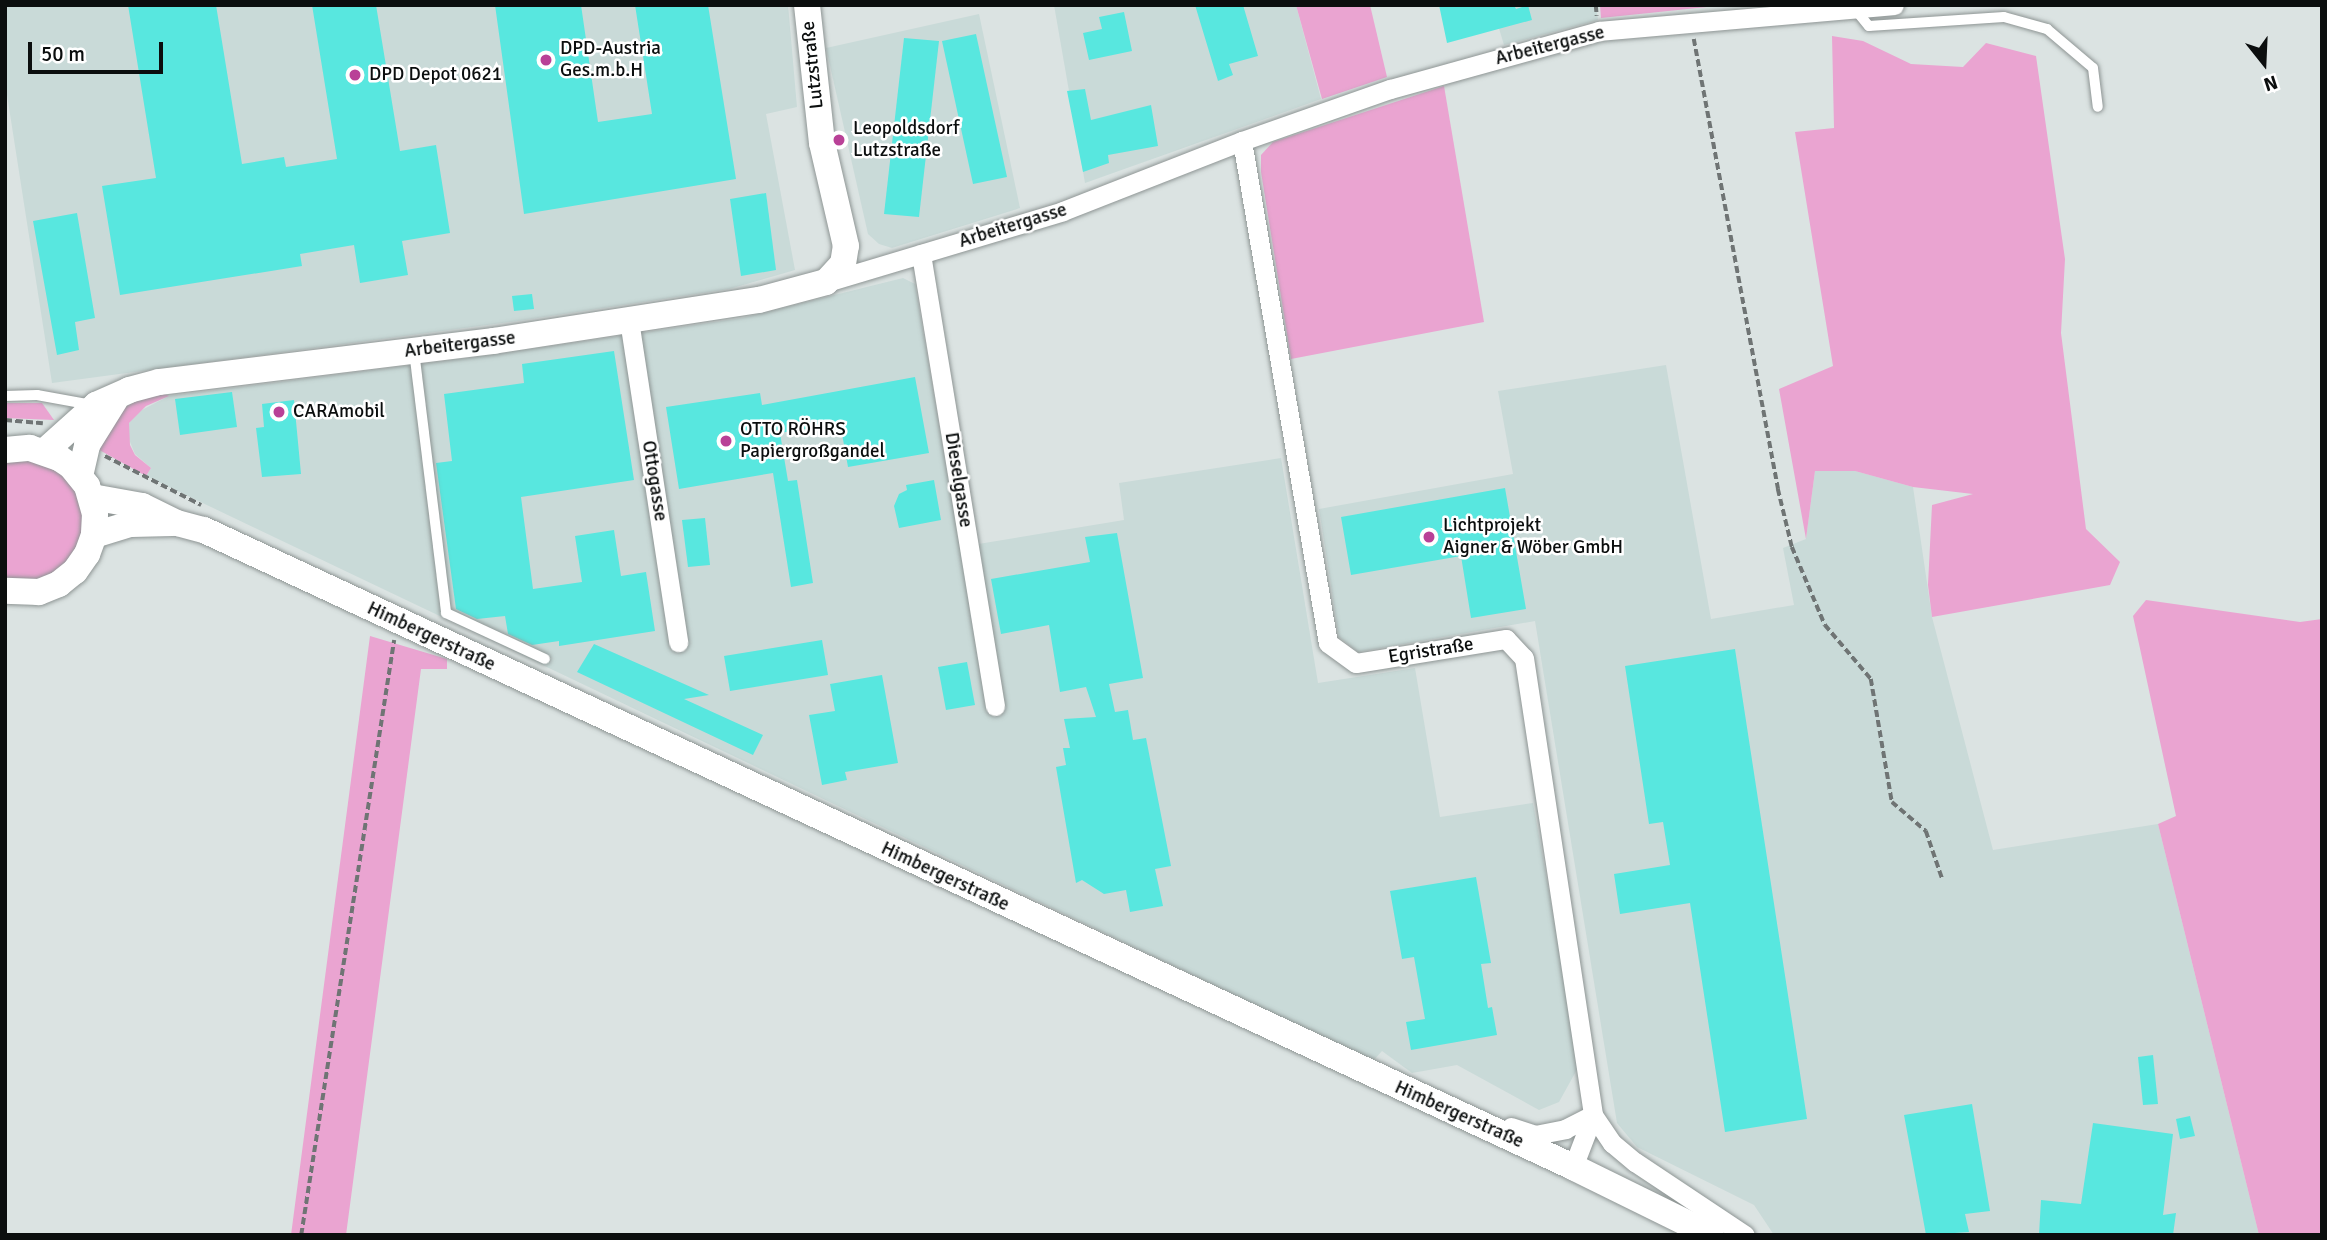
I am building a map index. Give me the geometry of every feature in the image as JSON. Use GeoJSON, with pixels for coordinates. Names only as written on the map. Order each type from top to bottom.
{"type":"FeatureCollection","features":[{"type":"Feature","properties":{"kind":"street","name":"Lutzstraße"},"geometry":{"type":"LineString","coordinates":[[807,5],[822,143],[846,246],[843,264],[826,282]]}},
{"type":"Feature","properties":{"kind":"street","name":"Arbeitergasse"},"geometry":{"type":"LineString","coordinates":[[45,451],[107,400],[159,382],[414,351],[629,320],[759,300],[826,282],[1063,211],[1242,141],[1390,89],[1599,32],[1894,5]]}},
{"type":"Feature","properties":{"kind":"street","name":"Egristraße"},"geometry":{"type":"LineString","coordinates":[[1242,141],[1328,643],[1356,663],[1506,639],[1524,658],[1593,1115],[1573,1167]]}},
{"type":"Feature","properties":{"kind":"street","name":"Dieselgasse"},"geometry":{"type":"LineString","coordinates":[[921,254],[995,706]]}},
{"type":"Feature","properties":{"kind":"street","name":"Ottogasse"},"geometry":{"type":"LineString","coordinates":[[629,320],[678,642]]}},
{"type":"Feature","properties":{"kind":"street"},"geometry":{"type":"LineString","coordinates":[[5,591],[39,592],[59,584],[75,571],[87,554],[94,535],[95,514],[86,486],[87,445],[107,400]]}},
{"type":"Feature","properties":{"kind":"street"},"geometry":{"type":"LineString","coordinates":[[5,450],[30,448],[60,457],[86,486]]}},
{"type":"Feature","properties":{"kind":"street","name":"Himbergerstraße"},"geometry":{"type":"LineString","coordinates":[[86,486],[142,506],[177,523],[204,530],[1395,1087],[1573,1167],[1711,1235]]}},
{"type":"Feature","properties":{"kind":"street","name":"Himbergerstraße"},"geometry":{"type":"LineString","coordinates":[[94,535],[131,524],[177,523]]}},
{"type":"Feature","properties":{"kind":"street"},"geometry":{"type":"LineString","coordinates":[[1395,1087],[1535,1135],[1565,1129],[1593,1115],[1612,1143],[1635,1162],[1745,1235]]}},
{"type":"Feature","properties":{"kind":"lane"},"geometry":{"type":"LineString","coordinates":[[1855,9],[1869,26],[2004,17],[2047,29],[2092,68],[2098,107]]}},
{"type":"Feature","properties":{"kind":"lane"},"geometry":{"type":"LineString","coordinates":[[414,351],[446,613],[545,659]]}},
{"type":"Feature","properties":{"kind":"lane"},"geometry":{"type":"LineString","coordinates":[[5,396],[107,400]]}},
{"type":"Feature","properties":{"kind":"path"},"geometry":{"type":"LineString","coordinates":[[1691,23],[1775,475],[1792,547],[1825,625],[1871,679],[1892,802],[1926,831],[1942,878]]}},
{"type":"Feature","properties":{"kind":"path"},"geometry":{"type":"LineString","coordinates":[[5,420],[48,425]]}},
{"type":"Feature","properties":{"kind":"path"},"geometry":{"type":"LineString","coordinates":[[100,453],[153,483],[212,511]]}},
{"type":"Feature","properties":{"kind":"path"},"geometry":{"type":"LineString","coordinates":[[301,1235],[394,637]]}},
{"type":"Feature","properties":{"kind":"shaded area"},"geometry":{"type":"Polygon","coordinates":[[[5,5],[788,5],[797,107],[766,114],[795,270],[729,289],[518,321],[52,383],[5,82],[5,5]]]}},
{"type":"Feature","properties":{"kind":"shaded area"},"geometry":{"type":"Polygon","coordinates":[[[1054,5],[1296,5],[1321,99],[1085,183],[1054,5]]]}},
{"type":"Feature","properties":{"kind":"shaded area"},"geometry":{"type":"Polygon","coordinates":[[[1296,5],[1370,5],[1387,77],[1322,99],[1296,5]]]}},
{"type":"Feature","properties":{"kind":"shaded area"},"geometry":{"type":"Polygon","coordinates":[[[1492,5],[1596,5],[1598,20],[1504,45],[1492,5]]]}},
{"type":"Feature","properties":{"kind":"shaded area"},"geometry":{"type":"Polygon","coordinates":[[[1600,5],[1726,5],[1601,18],[1600,5]]]}},
{"type":"Feature","properties":{"kind":"shaded area"},"geometry":{"type":"Polygon","coordinates":[[[979,14],[1020,208],[892,248],[879,244],[868,234],[826,48],[979,14]]]}},
{"type":"Feature","properties":{"kind":"shaded area"},"geometry":{"type":"Polygon","coordinates":[[[1832,36],[1863,41],[1911,64],[1963,67],[1986,43],[2036,56],[2065,259],[2061,333],[2086,529],[2120,562],[2110,585],[1932,617],[1928,585],[1932,505],[1973,494],[1913,487],[1855,471],[1815,471],[1806,539],[1779,389],[1833,366],[1795,132],[1834,128],[1832,36]]]}},
{"type":"Feature","properties":{"kind":"shaded area"},"geometry":{"type":"Polygon","coordinates":[[[1444,86],[1484,322],[1291,359],[1261,172],[1261,155],[1273,142],[1444,86]]]}},
{"type":"Feature","properties":{"kind":"shaded area"},"geometry":{"type":"Polygon","coordinates":[[[903,278],[915,284],[960,547],[1124,520],[1119,483],[1281,458],[1318,683],[1415,668],[1440,817],[1533,803],[1580,1064],[1559,1102],[1539,1110],[1457,1065],[1412,1073],[1382,1051],[1373,1061],[146,476],[151,468],[135,454],[128,437],[129,423],[136,413],[169,396],[475,357],[742,318],[903,278]]]}},
{"type":"Feature","properties":{"kind":"shaded area"},"geometry":{"type":"Polygon","coordinates":[[[1666,365],[1711,619],[1794,605],[1783,548],[1806,539],[1815,471],[1855,471],[1913,487],[1932,617],[1993,850],[2158,824],[2259,1235],[1774,1235],[1754,1205],[1637,1147],[1617,1123],[1535,621],[1358,652],[1339,637],[1319,509],[1513,474],[1498,391],[1666,365]]]}},
{"type":"Feature","properties":{"kind":"shaded area"},"geometry":{"type":"Polygon","coordinates":[[[161,392],[169,396],[146,406],[129,423],[130,445],[135,455],[151,468],[146,476],[94,447],[124,408],[142,397],[161,392]]]}},
{"type":"Feature","properties":{"kind":"shaded area"},"geometry":{"type":"Polygon","coordinates":[[[5,403],[42,403],[54,420],[5,418],[5,403]]]}},
{"type":"Feature","properties":{"kind":"shaded area"},"geometry":{"type":"Polygon","coordinates":[[[26,459],[65,473],[86,508],[82,548],[54,578],[5,581],[5,463],[26,459]]]}},
{"type":"Feature","properties":{"kind":"shaded area"},"geometry":{"type":"Polygon","coordinates":[[[2146,600],[2300,622],[2322,619],[2322,1235],[2259,1235],[2158,824],[2176,816],[2133,616],[2146,600]]]}},
{"type":"Feature","properties":{"kind":"shaded area"},"geometry":{"type":"Polygon","coordinates":[[[370,636],[447,659],[447,669],[421,669],[346,1235],[291,1235],[370,636]]]}},
{"type":"Feature","properties":{"kind":"building"},"geometry":{"type":"Polygon","coordinates":[[[128,5],[216,5],[242,164],[284,157],[286,167],[337,159],[312,5],[376,5],[400,151],[436,145],[450,233],[402,241],[408,275],[360,283],[354,245],[300,254],[302,266],[120,295],[102,186],[156,178],[128,5]]]}},
{"type":"Feature","properties":{"kind":"building","name":"DPD-Austria Ges.m.b.H"},"geometry":{"type":"Polygon","coordinates":[[[495,5],[581,5],[598,122],[652,114],[635,5],[708,5],[736,179],[524,214],[495,5]]]}},
{"type":"Feature","properties":{"kind":"building"},"geometry":{"type":"Polygon","coordinates":[[[1195,5],[1243,5],[1258,56],[1229,64],[1233,75],[1218,81],[1195,5]]]}},
{"type":"Feature","properties":{"kind":"building"},"geometry":{"type":"Polygon","coordinates":[[[1439,5],[1514,5],[1516,9],[1528,5],[1532,20],[1447,43],[1439,5]]]}},
{"type":"Feature","properties":{"kind":"building"},"geometry":{"type":"Polygon","coordinates":[[[1124,12],[1132,51],[1089,60],[1083,33],[1102,29],[1099,17],[1124,12]]]}},
{"type":"Feature","properties":{"kind":"building"},"geometry":{"type":"Polygon","coordinates":[[[976,34],[1007,177],[973,184],[942,41],[976,34]]]}},
{"type":"Feature","properties":{"kind":"building"},"geometry":{"type":"Polygon","coordinates":[[[904,38],[939,41],[919,217],[884,214],[904,38]]]}},
{"type":"Feature","properties":{"kind":"building"},"geometry":{"type":"Polygon","coordinates":[[[1085,89],[1091,120],[1151,105],[1158,146],[1108,155],[1109,163],[1083,172],[1067,91],[1085,89]]]}},
{"type":"Feature","properties":{"kind":"building"},"geometry":{"type":"Polygon","coordinates":[[[766,193],[776,270],[741,276],[730,199],[766,193]]]}},
{"type":"Feature","properties":{"kind":"building"},"geometry":{"type":"Polygon","coordinates":[[[77,213],[95,318],[75,322],[79,350],[57,355],[33,221],[77,213]]]}},
{"type":"Feature","properties":{"kind":"building"},"geometry":{"type":"Polygon","coordinates":[[[532,294],[534,309],[514,311],[512,296],[532,294]]]}},
{"type":"Feature","properties":{"kind":"building"},"geometry":{"type":"Polygon","coordinates":[[[614,351],[634,480],[521,497],[533,589],[582,582],[575,536],[614,530],[621,576],[646,572],[655,631],[559,646],[559,641],[532,645],[508,634],[505,616],[477,619],[456,609],[436,463],[452,461],[444,394],[524,383],[522,364],[614,351]]]}},
{"type":"Feature","properties":{"kind":"building"},"geometry":{"type":"Polygon","coordinates":[[[915,377],[929,453],[848,467],[840,423],[780,433],[788,481],[797,480],[813,583],[791,587],[773,473],[679,489],[666,407],[760,393],[762,405],[915,377]]]}},
{"type":"Feature","properties":{"kind":"building"},"geometry":{"type":"Polygon","coordinates":[[[232,392],[237,427],[180,435],[175,399],[232,392]]]}},
{"type":"Feature","properties":{"kind":"building"},"geometry":{"type":"Polygon","coordinates":[[[294,400],[301,474],[262,477],[256,428],[264,427],[262,404],[294,400]]]}},
{"type":"Feature","properties":{"kind":"building"},"geometry":{"type":"Polygon","coordinates":[[[934,480],[941,520],[899,528],[894,506],[899,494],[907,490],[906,485],[934,480]]]}},
{"type":"Feature","properties":{"kind":"building","name":"Lichtprojekt Aigner & Wöber GmbH"},"geometry":{"type":"Polygon","coordinates":[[[1505,488],[1526,609],[1471,618],[1461,556],[1351,575],[1341,517],[1505,488]]]}},
{"type":"Feature","properties":{"kind":"building"},"geometry":{"type":"Polygon","coordinates":[[[705,518],[710,565],[688,567],[682,520],[705,518]]]}},
{"type":"Feature","properties":{"kind":"building"},"geometry":{"type":"Polygon","coordinates":[[[1117,533],[1143,678],[1109,684],[1115,712],[1128,710],[1133,740],[1146,738],[1171,866],[1155,869],[1163,906],[1130,912],[1126,890],[1104,894],[1082,880],[1076,883],[1056,767],[1066,765],[1063,748],[1070,748],[1064,719],[1096,717],[1086,687],[1060,692],[1049,625],[1001,634],[991,579],[1090,562],[1085,537],[1117,533]]]}},
{"type":"Feature","properties":{"kind":"building"},"geometry":{"type":"Polygon","coordinates":[[[822,640],[828,675],[730,691],[724,656],[822,640]]]}},
{"type":"Feature","properties":{"kind":"building"},"geometry":{"type":"Polygon","coordinates":[[[594,644],[709,695],[684,699],[763,735],[753,755],[577,672],[594,644]]]}},
{"type":"Feature","properties":{"kind":"building"},"geometry":{"type":"Polygon","coordinates":[[[1735,649],[1807,1119],[1725,1132],[1690,903],[1620,914],[1614,874],[1670,865],[1663,822],[1649,824],[1625,666],[1735,649]]]}},
{"type":"Feature","properties":{"kind":"building"},"geometry":{"type":"Polygon","coordinates":[[[967,662],[975,705],[946,710],[938,667],[967,662]]]}},
{"type":"Feature","properties":{"kind":"building"},"geometry":{"type":"Polygon","coordinates":[[[882,675],[898,763],[845,772],[847,780],[822,785],[809,715],[835,711],[830,684],[882,675]]]}},
{"type":"Feature","properties":{"kind":"building"},"geometry":{"type":"Polygon","coordinates":[[[1476,877],[1491,963],[1481,964],[1488,1008],[1492,1007],[1497,1035],[1411,1050],[1406,1022],[1425,1019],[1414,957],[1402,959],[1390,891],[1476,877]]]}},
{"type":"Feature","properties":{"kind":"building"},"geometry":{"type":"Polygon","coordinates":[[[2153,1055],[2158,1104],[2143,1105],[2138,1057],[2153,1055]]]}},
{"type":"Feature","properties":{"kind":"building"},"geometry":{"type":"Polygon","coordinates":[[[1972,1104],[1990,1211],[1965,1214],[1969,1232],[1926,1235],[1904,1115],[1972,1104]]]}},
{"type":"Feature","properties":{"kind":"building"},"geometry":{"type":"Polygon","coordinates":[[[2190,1116],[2195,1136],[2180,1139],[2176,1119],[2190,1116]]]}},
{"type":"Feature","properties":{"kind":"building"},"geometry":{"type":"Polygon","coordinates":[[[2093,1123],[2173,1134],[2163,1215],[2176,1213],[2173,1235],[2039,1235],[2041,1200],[2081,1204],[2093,1123]]]}},
{"type":"Feature","properties":{"kind":"place","name":"DPD-Austria Ges.m.b.H"},"geometry":{"type":"Point","coordinates":[546,60]}},
{"type":"Feature","properties":{"kind":"place","name":"DPD Depot 0621"},"geometry":{"type":"Point","coordinates":[355,75]}},
{"type":"Feature","properties":{"kind":"place","name":"Leopoldsdorf Lutzstraße"},"geometry":{"type":"Point","coordinates":[839,140]}},
{"type":"Feature","properties":{"kind":"place","name":"CARAmobil"},"geometry":{"type":"Point","coordinates":[279,412]}},
{"type":"Feature","properties":{"kind":"place","name":"OTTO RÖHRS Papiergroßgandel"},"geometry":{"type":"Point","coordinates":[726,441]}},
{"type":"Feature","properties":{"kind":"place","name":"Lichtprojekt Aigner & Wöber GmbH"},"geometry":{"type":"Point","coordinates":[1429,537]}}]}
